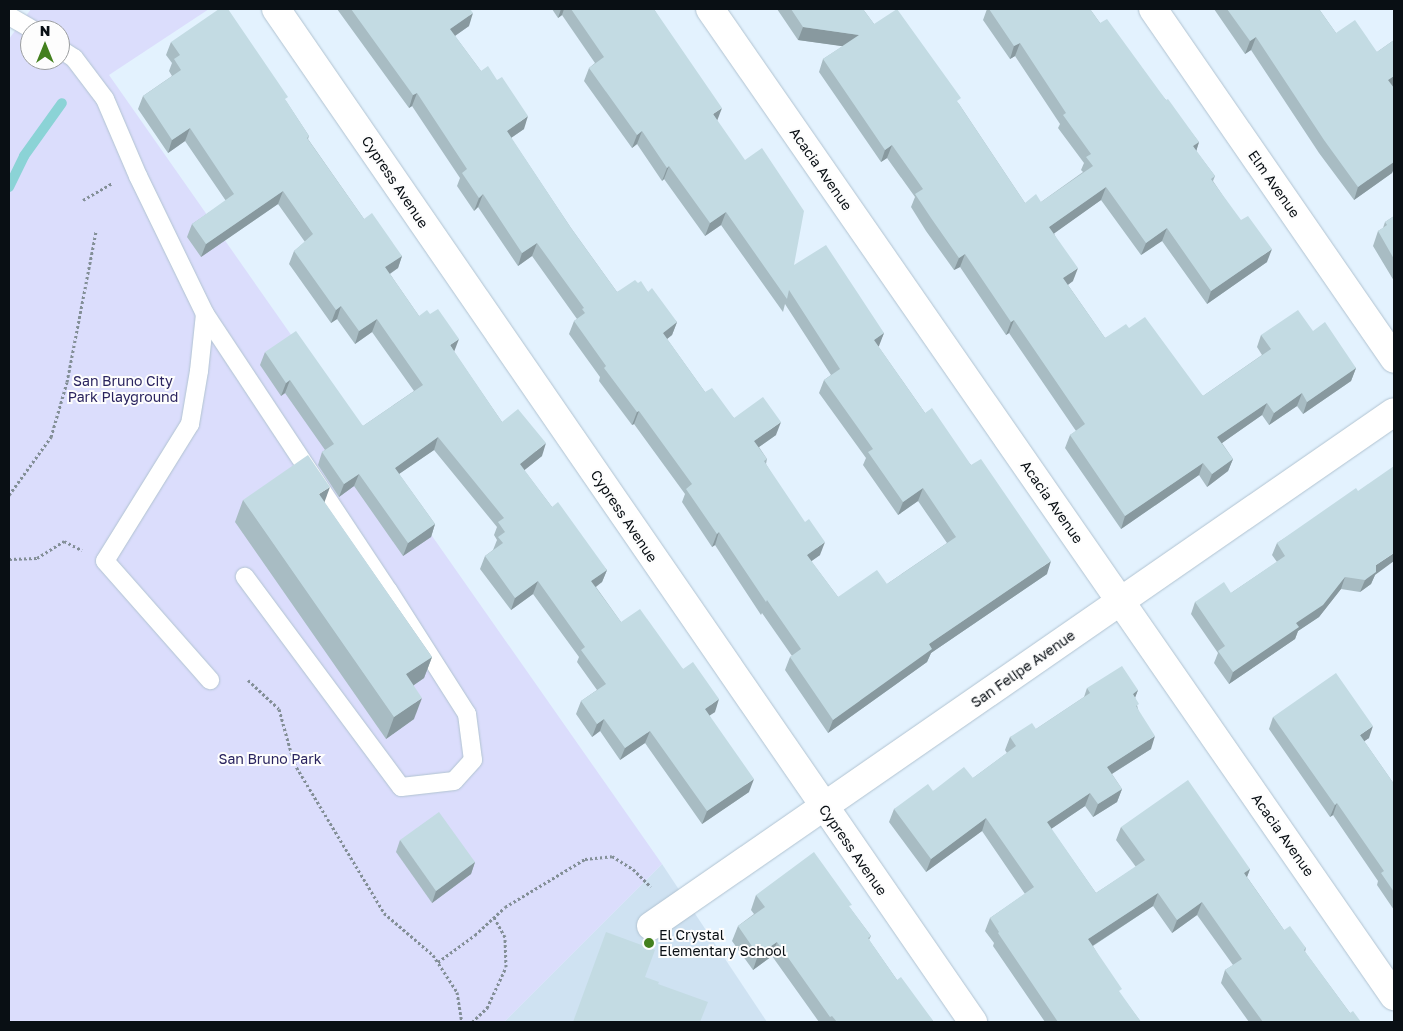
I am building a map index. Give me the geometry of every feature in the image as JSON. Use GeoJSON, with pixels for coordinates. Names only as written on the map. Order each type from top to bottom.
{"type":"FeatureCollection","features":[{"type":"Feature","properties":{"kind":"street","name":"Cypress Avenue"},"geometry":{"type":"LineString","coordinates":[[276,9],[973,1022]]}},
{"type":"Feature","properties":{"kind":"street","name":"Acacia Avenue"},"geometry":{"type":"LineString","coordinates":[[710,9],[1394,996]]}},
{"type":"Feature","properties":{"kind":"street","name":"Elm Avenue"},"geometry":{"type":"LineString","coordinates":[[1153,9],[1394,359]]}},
{"type":"Feature","properties":{"kind":"street","name":"San Felipe Avenue"},"geometry":{"type":"LineString","coordinates":[[658,922],[1394,412]]}},
{"type":"Feature","properties":{"kind":"lane"},"geometry":{"type":"LineString","coordinates":[[9,16],[20,22]]}},
{"type":"Feature","properties":{"kind":"lane"},"geometry":{"type":"LineString","coordinates":[[70,55],[74,58],[105,99],[136,170],[205,314],[388,590],[467,714],[473,760],[454,781],[401,787],[245,577]]}},
{"type":"Feature","properties":{"kind":"lane"},"geometry":{"type":"LineString","coordinates":[[205,314],[200,371],[190,424],[105,561],[210,680]]}},
{"type":"Feature","properties":{"kind":"path"},"geometry":{"type":"LineString","coordinates":[[83,200],[136,170]]}},
{"type":"Feature","properties":{"kind":"path"},"geometry":{"type":"LineString","coordinates":[[9,495],[52,437],[67,382],[96,231]]}},
{"type":"Feature","properties":{"kind":"path"},"geometry":{"type":"LineString","coordinates":[[9,559],[37,558],[64,541],[105,561]]}},
{"type":"Feature","properties":{"kind":"path"},"geometry":{"type":"LineString","coordinates":[[248,680],[279,709],[294,763],[384,913],[433,955],[457,992],[462,1022]]}},
{"type":"Feature","properties":{"kind":"path"},"geometry":{"type":"LineString","coordinates":[[438,962],[475,935],[505,906],[585,860],[612,856],[633,869],[654,890],[658,922]]}},
{"type":"Feature","properties":{"kind":"path"},"geometry":{"type":"LineString","coordinates":[[472,1022],[487,1008],[506,967],[505,937],[494,917]]}},
{"type":"Feature","properties":{"kind":"shaded area","name":"El Crystal Elementary School"},"geometry":{"type":"Polygon","coordinates":[[[662,864],[767,1022],[504,1022],[662,864]]]}},
{"type":"Feature","properties":{"kind":"green space","name":"San Bruno Park"},"geometry":{"type":"Polygon","coordinates":[[[31,9],[209,9],[109,75],[662,864],[504,1022],[9,1022],[9,39],[20,24],[20,70],[70,70],[70,20],[23,20],[31,9]]]}},
{"type":"Feature","properties":{"kind":"building"},"geometry":{"type":"Polygon","coordinates":[[[219,9],[228,9],[288,97],[285,99],[309,136],[307,138],[364,219],[372,213],[402,256],[385,267],[419,316],[427,310],[430,314],[438,309],[459,339],[450,345],[502,422],[518,409],[546,443],[520,464],[552,507],[558,502],[607,570],[591,581],[621,622],[640,609],[683,669],[693,662],[719,699],[705,709],[754,779],[707,811],[650,731],[625,748],[604,719],[597,724],[581,701],[606,684],[581,650],[585,647],[538,581],[515,598],[485,556],[503,543],[498,537],[505,532],[498,522],[504,518],[438,437],[395,468],[435,524],[408,543],[359,474],[344,484],[322,452],[334,444],[290,380],[286,383],[265,352],[296,331],[363,426],[423,385],[377,319],[359,331],[341,306],[336,310],[294,251],[313,234],[283,191],[206,244],[192,224],[234,194],[190,128],[172,140],[143,96],[181,70],[174,59],[180,55],[171,42],[219,9]]]}},
{"type":"Feature","properties":{"kind":"building"},"geometry":{"type":"Polygon","coordinates":[[[351,9],[470,9],[473,13],[450,29],[481,71],[488,66],[497,80],[502,77],[528,116],[507,131],[571,228],[617,292],[635,280],[638,283],[641,281],[648,292],[652,288],[677,322],[663,333],[705,392],[712,388],[734,418],[763,397],[781,422],[754,441],[767,459],[764,461],[805,522],[809,519],[825,542],[807,555],[838,597],[877,570],[887,584],[956,537],[923,488],[903,502],[868,452],[873,449],[824,380],[840,369],[789,290],[787,299],[726,212],[710,223],[669,166],[667,168],[642,131],[637,135],[589,68],[604,57],[571,9],[654,9],[722,108],[713,114],[745,160],[762,148],[804,211],[794,265],[826,245],[884,333],[874,340],[925,413],[932,408],[971,465],[981,459],[1051,561],[929,644],[932,649],[833,720],[790,657],[801,649],[767,600],[766,602],[719,532],[717,534],[686,489],[692,484],[639,411],[637,412],[604,368],[606,366],[574,321],[585,313],[582,309],[584,308],[537,243],[522,253],[483,194],[479,198],[462,173],[467,169],[417,93],[413,95],[351,9]]]}},
{"type":"Feature","properties":{"kind":"building"},"geometry":{"type":"Polygon","coordinates":[[[791,9],[863,9],[874,24],[897,9],[961,98],[957,101],[1025,203],[1036,194],[1041,202],[1093,166],[1086,157],[1091,154],[1063,115],[1066,113],[1020,43],[1014,46],[989,9],[1090,9],[1100,23],[1107,19],[1199,142],[1193,146],[1215,176],[1211,179],[1241,220],[1248,216],[1272,249],[1211,291],[1167,228],[1146,243],[1106,187],[1049,227],[1078,268],[1063,278],[1105,338],[1126,324],[1129,328],[1145,317],[1203,396],[1271,349],[1261,335],[1298,310],[1313,331],[1325,322],[1356,368],[1307,402],[1302,393],[1274,413],[1267,403],[1217,437],[1233,459],[1212,474],[1203,463],[1125,516],[1070,435],[1085,424],[1014,320],[1011,322],[965,254],[959,258],[931,218],[915,194],[923,189],[892,145],[885,150],[823,59],[859,35],[803,27],[791,9]]]}},
{"type":"Feature","properties":{"kind":"building"},"geometry":{"type":"Polygon","coordinates":[[[1227,9],[1319,9],[1336,33],[1355,20],[1377,52],[1394,40],[1394,76],[1388,80],[1394,88],[1394,162],[1358,187],[1324,140],[1256,37],[1250,41],[1227,9]]]}},
{"type":"Feature","properties":{"kind":"building"},"geometry":{"type":"Polygon","coordinates":[[[1394,216],[1394,259],[1378,231],[1387,225],[1385,222],[1394,216]]]}},
{"type":"Feature","properties":{"kind":"building"},"geometry":{"type":"Polygon","coordinates":[[[308,455],[330,487],[319,494],[432,657],[406,674],[422,698],[394,717],[243,500],[308,455]]]}},
{"type":"Feature","properties":{"kind":"building"},"geometry":{"type":"Polygon","coordinates":[[[1394,466],[1394,553],[1376,565],[1376,572],[1365,580],[1345,577],[1323,605],[1296,623],[1299,627],[1233,672],[1218,651],[1225,646],[1195,602],[1224,582],[1231,593],[1285,556],[1277,543],[1356,488],[1358,491],[1394,466]]]}},
{"type":"Feature","properties":{"kind":"building"},"geometry":{"type":"Polygon","coordinates":[[[1122,666],[1138,690],[1133,694],[1139,704],[1136,706],[1155,736],[1107,767],[1122,789],[1098,804],[1090,793],[1047,822],[1096,893],[1145,860],[1121,827],[1188,780],[1250,869],[1244,873],[1284,930],[1290,926],[1306,948],[1304,950],[1350,1013],[1353,1011],[1361,1022],[1263,1022],[1225,970],[1242,959],[1202,902],[1177,920],[1158,893],[1088,939],[1122,989],[1119,991],[1141,1022],[1058,1022],[998,933],[990,918],[1034,887],[986,818],[931,859],[894,809],[928,784],[933,791],[964,767],[973,778],[1016,746],[1010,737],[1032,723],[1036,729],[1090,693],[1087,688],[1122,666]]]}},
{"type":"Feature","properties":{"kind":"building"},"geometry":{"type":"Polygon","coordinates":[[[1336,673],[1373,726],[1360,735],[1394,784],[1394,892],[1381,873],[1384,871],[1337,803],[1335,805],[1273,717],[1336,673]]]}},
{"type":"Feature","properties":{"kind":"building"},"geometry":{"type":"Polygon","coordinates":[[[439,812],[475,862],[436,891],[400,840],[439,812]]]}},
{"type":"Feature","properties":{"kind":"building"},"geometry":{"type":"Polygon","coordinates":[[[814,852],[852,905],[849,906],[871,936],[868,938],[897,980],[901,977],[934,1022],[837,1022],[832,1016],[830,1017],[777,942],[758,955],[738,926],[765,907],[756,895],[814,852]]]}},
{"type":"Feature","properties":{"kind":"building"},"geometry":{"type":"Polygon","coordinates":[[[606,932],[655,950],[645,977],[659,982],[658,984],[708,1002],[700,1022],[573,1022],[606,932]]]}},
{"type":"Feature","properties":{"kind":"waterway"},"geometry":{"type":"LineString","coordinates":[[9,187],[24,156],[62,103]]}},
{"type":"Feature","properties":{"kind":"place","name":"El Crystal Elementary School"},"geometry":{"type":"Point","coordinates":[649,943]}},
{"type":"Feature","properties":{"kind":"park label","name":"San Bruno City Park Playground"},"geometry":{"type":"Point","coordinates":[123,390]}}]}
